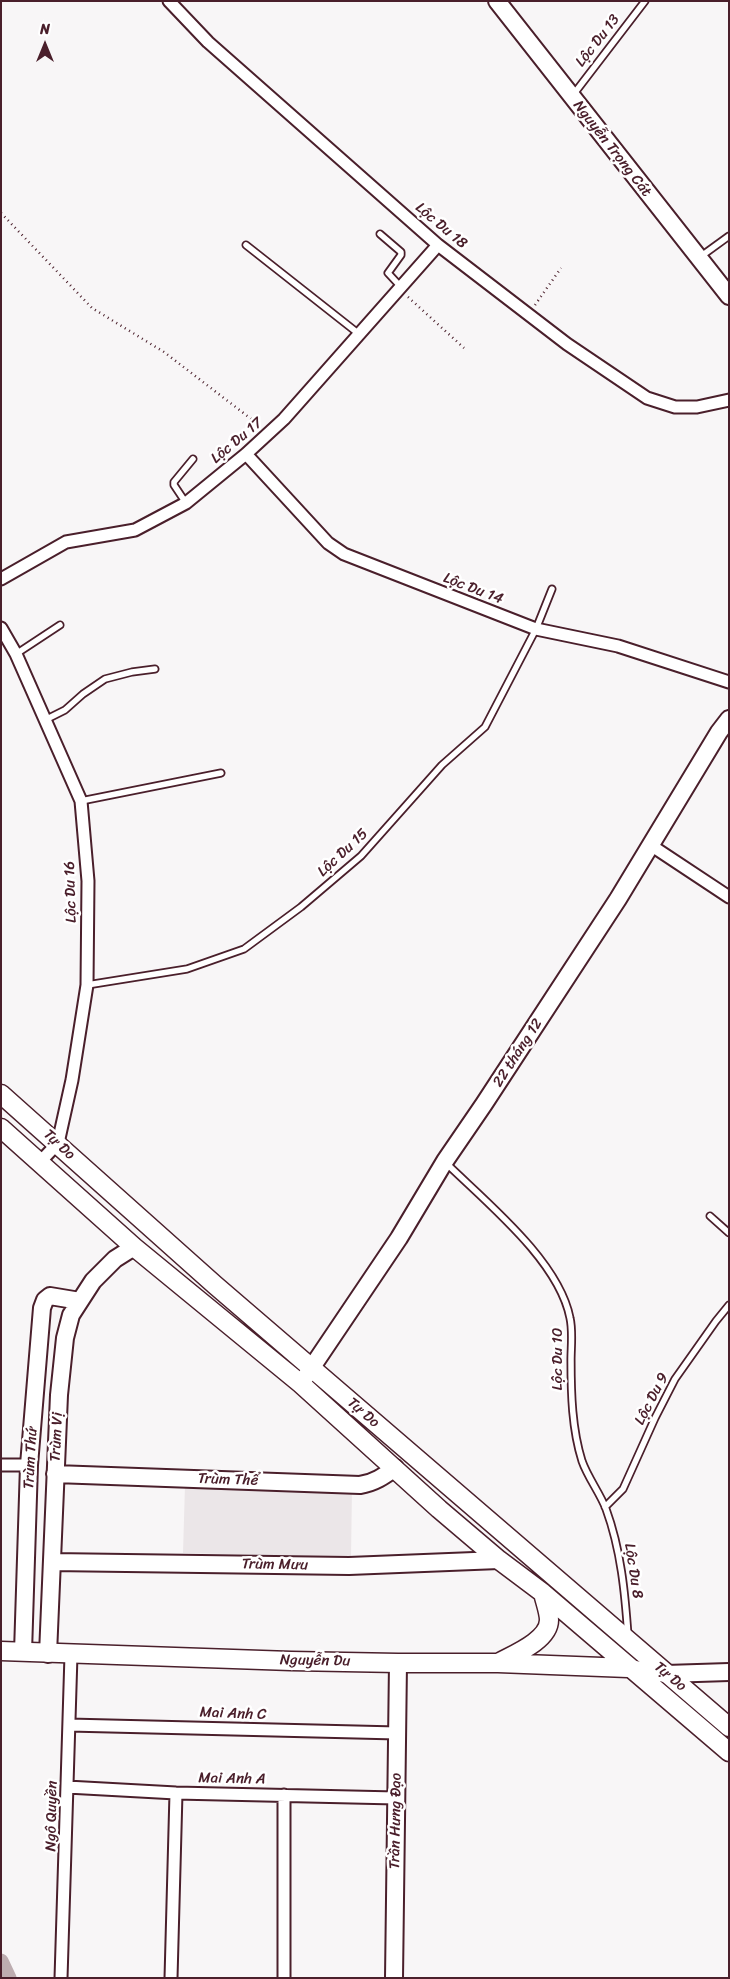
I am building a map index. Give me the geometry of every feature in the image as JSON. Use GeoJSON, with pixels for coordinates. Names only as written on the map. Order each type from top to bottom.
{"type":"FeatureCollection","features":[{"type":"Feature","properties":{"kind":"main road","name":"Tự Do"},"geometry":{"type":"LineString","coordinates":[[1,1094],[208,1279],[729,1727]]}},
{"type":"Feature","properties":{"kind":"main road","name":"Tự Do"},"geometry":{"type":"LineString","coordinates":[[1,1128],[134,1247],[301,1384],[499,1560],[543,1594],[729,1752]]}},
{"type":"Feature","properties":{"kind":"main road"},"geometry":{"type":"LineString","coordinates":[[498,1662],[530,1646],[544,1634],[550,1622],[543,1594]]}},
{"type":"Feature","properties":{"kind":"main road","name":"Nguyễn Du"},"geometry":{"type":"LineString","coordinates":[[1,1651],[71,1655],[398,1664],[498,1662],[628,1668]]}},
{"type":"Feature","properties":{"kind":"street","name":"Lộc Du 18"},"geometry":{"type":"LineString","coordinates":[[169,1],[208,42],[438,245],[567,344],[647,398],[675,407],[698,407],[729,400]]}},
{"type":"Feature","properties":{"kind":"street","name":"Nguyễn Trọng Cát"},"geometry":{"type":"LineString","coordinates":[[497,1],[729,296]]}},
{"type":"Feature","properties":{"kind":"street","name":"Lộc Du 17"},"geometry":{"type":"LineString","coordinates":[[1,580],[66,542],[135,530],[186,502],[246,454],[284,419],[438,245]]}},
{"type":"Feature","properties":{"kind":"street","name":"Lộc Du 14"},"geometry":{"type":"LineString","coordinates":[[246,454],[328,543],[344,554],[536,630],[618,646],[729,682]]}},
{"type":"Feature","properties":{"kind":"street","name":"Lộc Du 16"},"geometry":{"type":"LineString","coordinates":[[1,628],[16,654],[81,801],[88,881],[87,985],[72,1080],[58,1143]]}},
{"type":"Feature","properties":{"kind":"street","name":"22 tháng 12"},"geometry":{"type":"LineString","coordinates":[[301,1384],[399,1238],[445,1161],[652,846],[719,732],[729,719]]}},
{"type":"Feature","properties":{"kind":"street"},"geometry":{"type":"LineString","coordinates":[[652,846],[729,897]]}},
{"type":"Feature","properties":{"kind":"street"},"geometry":{"type":"LineString","coordinates":[[39,1163],[58,1143]]}},
{"type":"Feature","properties":{"kind":"street","name":"Trùm Vị"},"geometry":{"type":"LineString","coordinates":[[48,1654],[59,1395],[65,1338],[71,1315],[92,1281],[115,1259],[134,1247]]}},
{"type":"Feature","properties":{"kind":"street","name":"Trùm Thứ"},"geometry":{"type":"LineString","coordinates":[[23,1652],[29,1465],[42,1308],[45,1300],[50,1296],[80,1301]]}},
{"type":"Feature","properties":{"kind":"street"},"geometry":{"type":"LineString","coordinates":[[1,1465],[29,1465]]}},
{"type":"Feature","properties":{"kind":"street","name":"Trùm Thể"},"geometry":{"type":"LineString","coordinates":[[55,1474],[360,1485],[370,1484],[396,1468]]}},
{"type":"Feature","properties":{"kind":"street","name":"Trùm Mưu"},"geometry":{"type":"LineString","coordinates":[[52,1562],[349,1566],[499,1560]]}},
{"type":"Feature","properties":{"kind":"street","name":"Ngô Quyền"},"geometry":{"type":"LineString","coordinates":[[61,1978],[71,1655]]}},
{"type":"Feature","properties":{"kind":"street","name":"Trần Hưng Đạo"},"geometry":{"type":"LineString","coordinates":[[394,1978],[398,1664]]}},
{"type":"Feature","properties":{"kind":"street"},"geometry":{"type":"LineString","coordinates":[[628,1668],[666,1674],[729,1672]]}},
{"type":"Feature","properties":{"kind":"street","name":"Mai Anh C"},"geometry":{"type":"LineString","coordinates":[[69,1725],[397,1734]]}},
{"type":"Feature","properties":{"kind":"street","name":"Mai Anh A"},"geometry":{"type":"LineString","coordinates":[[67,1787],[396,1798]]}},
{"type":"Feature","properties":{"kind":"street"},"geometry":{"type":"LineString","coordinates":[[172,1978],[176,1792]]}},
{"type":"Feature","properties":{"kind":"street"},"geometry":{"type":"LineString","coordinates":[[284,1795],[284,1978]]}},
{"type":"Feature","properties":{"kind":"lane","name":"Lộc Du 13"},"geometry":{"type":"LineString","coordinates":[[571,97],[645,1]]}},
{"type":"Feature","properties":{"kind":"lane"},"geometry":{"type":"LineString","coordinates":[[380,234],[401,252],[401,255],[388,273],[400,288]]}},
{"type":"Feature","properties":{"kind":"lane"},"geometry":{"type":"LineString","coordinates":[[699,258],[729,236]]}},
{"type":"Feature","properties":{"kind":"lane"},"geometry":{"type":"LineString","coordinates":[[246,245],[359,334]]}},
{"type":"Feature","properties":{"kind":"lane"},"geometry":{"type":"LineString","coordinates":[[186,502],[174,485],[174,482],[192,459]]}},
{"type":"Feature","properties":{"kind":"lane","name":"Lộc Du 15"},"geometry":{"type":"LineString","coordinates":[[87,985],[187,969],[244,949],[301,907],[361,856],[442,765],[485,727],[536,630],[552,589]]}},
{"type":"Feature","properties":{"kind":"lane"},"geometry":{"type":"LineString","coordinates":[[16,654],[60,625]]}},
{"type":"Feature","properties":{"kind":"lane"},"geometry":{"type":"LineString","coordinates":[[45,720],[65,710],[83,694],[105,680],[155,668]]}},
{"type":"Feature","properties":{"kind":"lane"},"geometry":{"type":"LineString","coordinates":[[81,801],[221,772]]}},
{"type":"Feature","properties":{"kind":"lane","name":"Lộc Du 10"},"geometry":{"type":"LineString","coordinates":[[445,1161],[524,1239],[547,1268],[562,1294],[570,1319],[571,1402],[582,1462],[605,1507]]}},
{"type":"Feature","properties":{"kind":"lane"},"geometry":{"type":"LineString","coordinates":[[710,1216],[729,1233]]}},
{"type":"Feature","properties":{"kind":"lane","name":"Lộc Du 9"},"geometry":{"type":"LineString","coordinates":[[605,1507],[623,1489],[675,1379],[729,1305]]}},
{"type":"Feature","properties":{"kind":"lane","name":"Lộc Du 8"},"geometry":{"type":"LineString","coordinates":[[605,1507],[614,1532],[624,1582],[629,1642]]}},
{"type":"Feature","properties":{"kind":"path"},"geometry":{"type":"LineString","coordinates":[[1,213],[92,308],[164,352],[270,433]]}},
{"type":"Feature","properties":{"kind":"path"},"geometry":{"type":"LineString","coordinates":[[528,314],[561,268]]}},
{"type":"Feature","properties":{"kind":"path"},"geometry":{"type":"LineString","coordinates":[[400,288],[464,348]]}},
{"type":"Feature","properties":{"kind":"shaded area"},"geometry":{"type":"Polygon","coordinates":[[[185,1485],[352,1489],[351,1557],[183,1553],[185,1485]]]}},
{"type":"Feature","properties":{"kind":"waterway"},"geometry":{"type":"LineString","coordinates":[[1,1961],[9,1978]]}}]}
